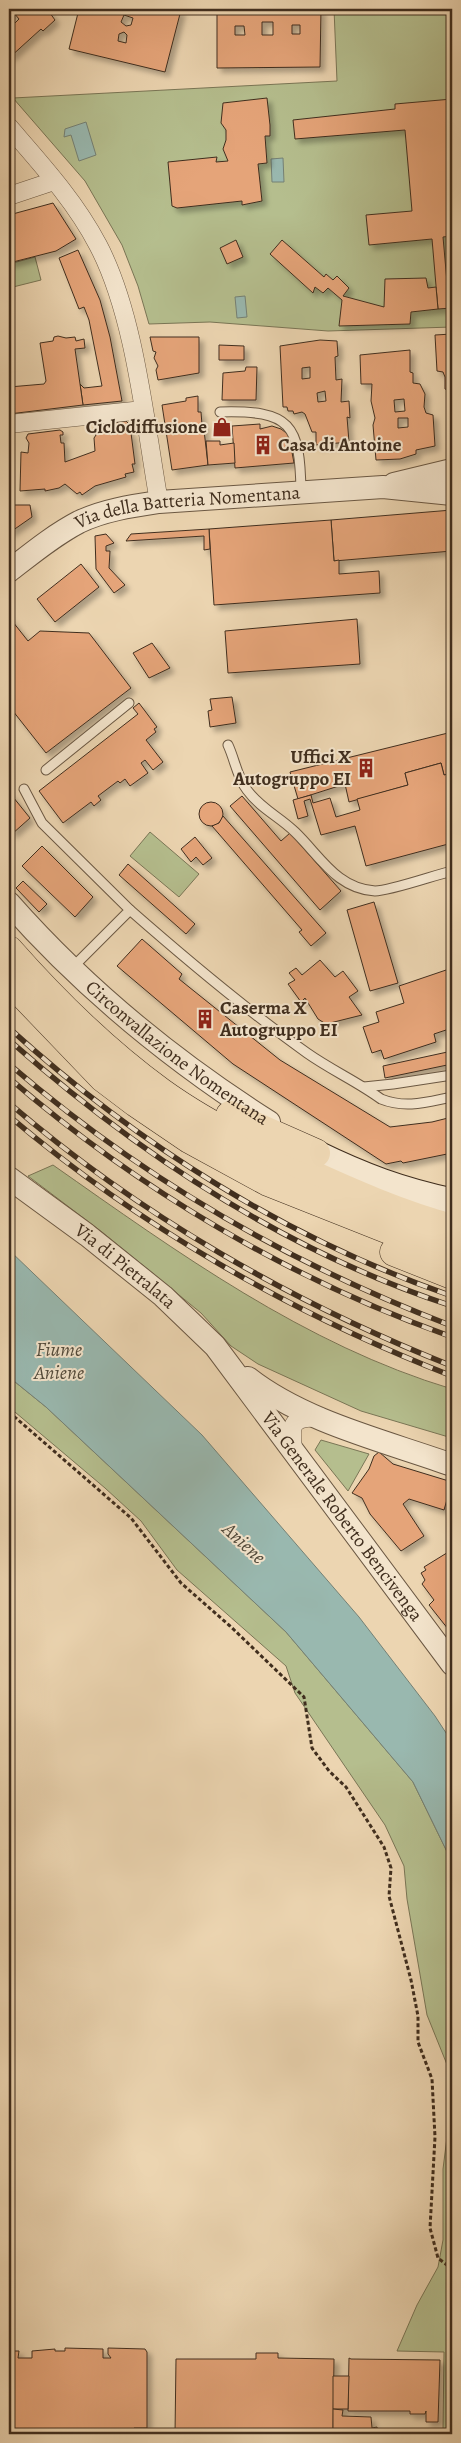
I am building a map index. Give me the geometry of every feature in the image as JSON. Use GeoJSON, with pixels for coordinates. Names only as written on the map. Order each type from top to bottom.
{"type":"FeatureCollection","features":[{"type":"Feature","properties":{"kind":"highway"},"geometry":{"type":"LineString","coordinates":[[9,928],[98,1017],[171,1077],[231,1115],[316,1153]]}},
{"type":"Feature","properties":{"kind":"highway","name":"Circonvallazione Nomentana"},"geometry":{"type":"LineString","coordinates":[[9,950],[104,1045],[159,1091],[192,1113],[269,1155],[351,1192],[452,1228]]}},
{"type":"Feature","properties":{"kind":"highway"},"geometry":{"type":"LineString","coordinates":[[9,980],[103,1078]]}},
{"type":"Feature","properties":{"kind":"highway"},"geometry":{"type":"LineString","coordinates":[[9,1004],[66,1056],[103,1078],[189,1139],[388,1250],[452,1275]]}},
{"type":"Feature","properties":{"kind":"highway"},"geometry":{"type":"LineString","coordinates":[[268,1182],[452,1255]]}},
{"type":"Feature","properties":{"kind":"main road","name":"Circonvallazione Nomentana"},"geometry":{"type":"LineString","coordinates":[[316,1153],[375,1180],[447,1198]]}},
{"type":"Feature","properties":{"kind":"street"},"geometry":{"type":"LineString","coordinates":[[9,128],[79,212],[105,260],[126,325],[159,502]]}},
{"type":"Feature","properties":{"kind":"street"},"geometry":{"type":"LineString","coordinates":[[9,196],[54,181]]}},
{"type":"Feature","properties":{"kind":"street"},"geometry":{"type":"LineString","coordinates":[[9,424],[143,410]]}},
{"type":"Feature","properties":{"kind":"street","name":"Via della Batteria Nomentana"},"geometry":{"type":"LineString","coordinates":[[383,487],[452,470]]}},
{"type":"Feature","properties":{"kind":"street","name":"Via della Batteria Nomentana"},"geometry":{"type":"LineString","coordinates":[[9,571],[52,539],[81,521],[114,510],[159,502],[383,487],[452,494]]}},
{"type":"Feature","properties":{"kind":"street","name":"Circonvallazione Nomentana"},"geometry":{"type":"LineString","coordinates":[[9,903],[72,968],[124,1016],[182,1064],[316,1153]]}},
{"type":"Feature","properties":{"kind":"street","name":"Via di Pietralata"},"geometry":{"type":"LineString","coordinates":[[9,1178],[87,1235],[163,1296],[196,1326],[233,1367]]}},
{"type":"Feature","properties":{"kind":"street"},"geometry":{"type":"LineString","coordinates":[[233,1367],[275,1398],[320,1417],[452,1465]]}},
{"type":"Feature","properties":{"kind":"street","name":"Via Generale Roberto Bencivenga"},"geometry":{"type":"LineString","coordinates":[[233,1367],[452,1664]]}},
{"type":"Feature","properties":{"kind":"street"},"geometry":{"type":"LineString","coordinates":[[293,1449],[291,1432],[293,1424],[301,1418],[320,1417]]}},
{"type":"Feature","properties":{"kind":"lane"},"geometry":{"type":"LineString","coordinates":[[220,412],[239,412],[271,417],[283,422],[290,428],[301,456],[301,492]]}},
{"type":"Feature","properties":{"kind":"lane"},"geometry":{"type":"LineString","coordinates":[[46,770],[129,703]]}},
{"type":"Feature","properties":{"kind":"lane"},"geometry":{"type":"LineString","coordinates":[[228,745],[240,780],[246,790],[272,816],[294,831],[338,878],[350,885],[377,891],[452,870]]}},
{"type":"Feature","properties":{"kind":"lane"},"geometry":{"type":"LineString","coordinates":[[24,789],[42,823],[130,910],[191,964],[308,1054],[381,1099],[394,1104],[411,1106],[452,1097]]}},
{"type":"Feature","properties":{"kind":"lane"},"geometry":{"type":"LineString","coordinates":[[72,968],[130,910]]}},
{"type":"Feature","properties":{"kind":"lane"},"geometry":{"type":"LineString","coordinates":[[364,1087],[452,1075]]}},
{"type":"Feature","properties":{"kind":"path"},"geometry":{"type":"LineString","coordinates":[[9,1412],[131,1518],[181,1583],[230,1626],[304,1697],[312,1748],[329,1772],[346,1788],[384,1847],[391,1868],[389,1896],[411,1980],[418,2016],[418,2042],[432,2079],[435,2137],[430,2228],[438,2258],[452,2269]]}},
{"type":"Feature","properties":{"kind":"green space"},"geometry":{"type":"Polygon","coordinates":[[[334,9],[452,9],[452,327],[328,331],[210,322],[149,324],[138,286],[122,245],[85,181],[13,98],[337,81],[334,9]]]}},
{"type":"Feature","properties":{"kind":"green space"},"geometry":{"type":"Polygon","coordinates":[[[35,257],[41,280],[9,288],[9,264],[35,257]]]}},
{"type":"Feature","properties":{"kind":"green space"},"geometry":{"type":"Polygon","coordinates":[[[150,832],[199,874],[179,897],[130,856],[150,832]]]}},
{"type":"Feature","properties":{"kind":"green space"},"geometry":{"type":"Polygon","coordinates":[[[53,1165],[195,1263],[294,1322],[345,1348],[398,1370],[452,1389],[452,1438],[361,1411],[258,1364],[231,1346],[201,1313],[102,1232],[28,1176],[53,1165]]]}},
{"type":"Feature","properties":{"kind":"green space"},"geometry":{"type":"Polygon","coordinates":[[[9,1377],[46,1407],[286,1632],[413,1782],[452,1862],[452,2085],[448,2067],[427,2015],[407,1899],[404,1866],[385,1825],[295,1693],[286,1666],[177,1570],[141,1521],[9,1407],[9,1377]]]}},
{"type":"Feature","properties":{"kind":"green space"},"geometry":{"type":"Polygon","coordinates":[[[321,1440],[369,1454],[348,1491],[315,1450],[321,1440]]]}},
{"type":"Feature","properties":{"kind":"green space"},"geometry":{"type":"Polygon","coordinates":[[[452,2097],[452,2434],[402,2434],[408,2430],[443,2429],[444,2352],[397,2351],[417,2305],[438,2267],[443,2240],[443,2169],[452,2097]]]}},
{"type":"Feature","properties":{"kind":"water"},"geometry":{"type":"Polygon","coordinates":[[[86,122],[96,155],[79,161],[71,135],[64,137],[65,129],[86,122]]]}},
{"type":"Feature","properties":{"kind":"water"},"geometry":{"type":"Polygon","coordinates":[[[283,158],[284,182],[272,182],[271,159],[283,158]]]}},
{"type":"Feature","properties":{"kind":"water"},"geometry":{"type":"Polygon","coordinates":[[[245,296],[247,317],[237,318],[235,297],[245,296]]]}},
{"type":"Feature","properties":{"kind":"water","name":"Fiume Aniene"},"geometry":{"type":"Polygon","coordinates":[[[9,1250],[202,1435],[359,1617],[435,1716],[452,1742],[452,1862],[413,1782],[286,1632],[46,1407],[9,1377],[9,1250]]]}},
{"type":"Feature","properties":{"kind":"building"},"geometry":{"type":"Polygon","coordinates":[[[9,9],[47,9],[55,20],[43,31],[41,29],[9,58],[9,18],[14,24],[19,19],[14,13],[9,17],[9,9]]]}},
{"type":"Feature","properties":{"kind":"building"},"geometry":{"type":"Polygon","coordinates":[[[79,9],[181,10],[165,72],[69,49],[79,9]],[[124,15],[121,22],[126,26],[131,25],[133,18],[124,15]],[[124,32],[119,34],[118,41],[126,43],[127,35],[124,32]]]}},
{"type":"Feature","properties":{"kind":"building"},"geometry":{"type":"Polygon","coordinates":[[[217,9],[321,9],[320,67],[217,68],[217,9]],[[262,22],[262,35],[273,35],[273,22],[262,22]],[[292,25],[292,34],[300,34],[300,25],[292,25]],[[235,26],[235,35],[245,35],[244,26],[235,26]]]}},
{"type":"Feature","properties":{"kind":"building"},"geometry":{"type":"Polygon","coordinates":[[[267,98],[270,136],[265,136],[267,163],[258,164],[262,201],[242,205],[242,201],[177,208],[172,206],[168,162],[217,157],[216,162],[228,161],[223,149],[226,140],[226,130],[221,123],[223,103],[267,98]]]}},
{"type":"Feature","properties":{"kind":"building"},"geometry":{"type":"Polygon","coordinates":[[[452,99],[452,124],[449,124],[452,154],[452,236],[443,237],[447,282],[452,281],[452,308],[438,309],[432,239],[369,245],[366,215],[412,211],[405,130],[295,139],[293,120],[395,109],[395,104],[452,99]]]}},
{"type":"Feature","properties":{"kind":"building"},"geometry":{"type":"Polygon","coordinates":[[[53,203],[76,239],[56,251],[9,263],[9,215],[53,203]]]}},
{"type":"Feature","properties":{"kind":"building"},"geometry":{"type":"Polygon","coordinates":[[[236,240],[243,257],[227,264],[220,248],[236,240]]]}},
{"type":"Feature","properties":{"kind":"building"},"geometry":{"type":"Polygon","coordinates":[[[282,240],[324,277],[326,274],[333,280],[337,276],[349,288],[343,296],[384,307],[385,279],[426,278],[428,288],[436,287],[438,309],[411,312],[410,324],[339,326],[342,300],[328,288],[323,293],[315,287],[313,293],[270,254],[282,240]]]}},
{"type":"Feature","properties":{"kind":"building"},"geometry":{"type":"Polygon","coordinates":[[[78,250],[100,300],[110,337],[122,401],[83,405],[80,384],[84,388],[102,386],[89,320],[84,307],[79,309],[59,258],[78,250]]]}},
{"type":"Feature","properties":{"kind":"building"},"geometry":{"type":"Polygon","coordinates":[[[452,334],[452,398],[449,399],[448,390],[445,389],[443,372],[437,371],[435,335],[452,334]]]}},
{"type":"Feature","properties":{"kind":"building"},"geometry":{"type":"Polygon","coordinates":[[[54,337],[66,338],[75,337],[76,341],[84,339],[85,348],[75,349],[83,405],[9,414],[9,387],[44,384],[46,381],[40,343],[53,341],[54,337]]]}},
{"type":"Feature","properties":{"kind":"building"},"geometry":{"type":"Polygon","coordinates":[[[150,337],[199,337],[199,373],[158,380],[156,370],[158,366],[154,358],[156,352],[153,351],[150,337]]]}},
{"type":"Feature","properties":{"kind":"building"},"geometry":{"type":"Polygon","coordinates":[[[320,340],[337,341],[338,356],[335,357],[336,380],[342,379],[341,402],[349,401],[350,418],[347,417],[349,442],[316,445],[316,432],[312,432],[305,414],[302,412],[294,414],[293,411],[288,411],[287,407],[283,407],[280,346],[320,340]],[[310,367],[302,368],[302,379],[310,378],[310,367]],[[325,391],[317,393],[318,402],[326,401],[325,391]]]}},
{"type":"Feature","properties":{"kind":"building"},"geometry":{"type":"Polygon","coordinates":[[[219,345],[244,346],[244,360],[219,360],[219,345]]]}},
{"type":"Feature","properties":{"kind":"building"},"geometry":{"type":"Polygon","coordinates":[[[410,350],[410,372],[413,373],[413,383],[420,384],[425,394],[424,407],[426,413],[433,415],[435,446],[416,450],[416,454],[400,459],[376,460],[373,425],[375,418],[371,401],[372,384],[361,384],[360,355],[410,350]],[[404,399],[394,400],[395,412],[405,411],[404,399]],[[398,418],[398,428],[408,427],[408,418],[398,418]]]}},
{"type":"Feature","properties":{"kind":"building"},"geometry":{"type":"Polygon","coordinates":[[[246,367],[257,367],[256,400],[222,400],[223,373],[245,371],[246,367]]]}},
{"type":"Feature","properties":{"kind":"building"},"geometry":{"type":"Polygon","coordinates":[[[198,396],[198,412],[201,412],[202,425],[205,424],[208,465],[172,470],[162,405],[186,401],[186,398],[198,396]]]}},
{"type":"Feature","properties":{"kind":"building"},"geometry":{"type":"Polygon","coordinates":[[[126,421],[130,425],[127,433],[131,433],[135,464],[132,464],[134,472],[125,474],[126,477],[95,486],[82,495],[80,492],[77,494],[65,484],[59,488],[45,491],[45,489],[20,491],[21,452],[28,453],[29,443],[26,438],[28,434],[60,430],[63,432],[63,435],[60,435],[61,443],[64,443],[65,462],[95,451],[94,438],[96,435],[94,426],[126,421]]]}},
{"type":"Feature","properties":{"kind":"building","name":"Casa di Antoine"},"geometry":{"type":"Polygon","coordinates":[[[260,424],[260,429],[272,426],[281,429],[289,435],[293,446],[291,447],[294,463],[235,468],[232,426],[260,424]]]}},
{"type":"Feature","properties":{"kind":"building"},"geometry":{"type":"Polygon","coordinates":[[[206,441],[220,441],[220,445],[234,443],[235,463],[208,465],[206,441]]]}},
{"type":"Feature","properties":{"kind":"building"},"geometry":{"type":"Polygon","coordinates":[[[9,505],[30,505],[32,517],[9,533],[9,505]]]}},
{"type":"Feature","properties":{"kind":"building"},"geometry":{"type":"Polygon","coordinates":[[[452,510],[452,551],[334,561],[331,520],[452,510]]]}},
{"type":"Feature","properties":{"kind":"building"},"geometry":{"type":"Polygon","coordinates":[[[331,520],[334,561],[339,560],[339,574],[379,571],[380,593],[214,605],[209,529],[331,520]]]}},
{"type":"Feature","properties":{"kind":"building"},"geometry":{"type":"Polygon","coordinates":[[[209,529],[210,549],[204,550],[204,536],[126,541],[131,534],[209,529]]]}},
{"type":"Feature","properties":{"kind":"building"},"geometry":{"type":"Polygon","coordinates":[[[106,534],[114,543],[106,546],[106,551],[110,551],[109,568],[125,585],[114,593],[96,569],[95,536],[106,534]]]}},
{"type":"Feature","properties":{"kind":"building"},"geometry":{"type":"Polygon","coordinates":[[[81,564],[99,587],[55,622],[37,599],[81,564]]]}},
{"type":"Feature","properties":{"kind":"building"},"geometry":{"type":"Polygon","coordinates":[[[9,617],[28,641],[40,631],[89,633],[131,688],[46,753],[9,706],[9,617]]]}},
{"type":"Feature","properties":{"kind":"building"},"geometry":{"type":"Polygon","coordinates":[[[357,619],[360,664],[228,673],[225,631],[357,619]]]}},
{"type":"Feature","properties":{"kind":"building"},"geometry":{"type":"Polygon","coordinates":[[[152,643],[170,668],[149,678],[133,653],[152,643]]]}},
{"type":"Feature","properties":{"kind":"building"},"geometry":{"type":"Polygon","coordinates":[[[232,697],[236,723],[210,727],[208,711],[212,710],[210,699],[232,697]]]}},
{"type":"Feature","properties":{"kind":"building"},"geometry":{"type":"Polygon","coordinates":[[[139,703],[157,727],[154,729],[156,732],[146,740],[163,762],[153,770],[145,760],[141,763],[148,773],[130,786],[125,779],[120,783],[118,781],[98,796],[101,800],[94,806],[91,802],[63,823],[39,791],[138,714],[133,708],[139,703]]]}},
{"type":"Feature","properties":{"kind":"building","name":"Uffici X Autogruppo EI"},"geometry":{"type":"Polygon","coordinates":[[[452,732],[452,773],[444,775],[441,763],[405,773],[408,785],[349,802],[345,784],[298,799],[290,772],[452,732]]]}},
{"type":"Feature","properties":{"kind":"building"},"geometry":{"type":"Polygon","coordinates":[[[441,763],[444,775],[452,773],[452,843],[366,866],[355,826],[321,835],[310,799],[304,801],[308,816],[298,819],[293,800],[311,795],[313,803],[330,798],[336,817],[360,810],[357,799],[408,785],[405,773],[441,763]]]}},
{"type":"Feature","properties":{"kind":"building"},"geometry":{"type":"Polygon","coordinates":[[[9,792],[30,818],[12,834],[9,825],[15,820],[9,813],[9,792]]]}},
{"type":"Feature","properties":{"kind":"building"},"geometry":{"type":"Polygon","coordinates":[[[242,796],[281,841],[290,833],[341,891],[320,910],[230,806],[242,796]]]}},
{"type":"Feature","properties":{"kind":"building"},"geometry":{"type":"Polygon","coordinates":[[[211,802],[220,805],[223,814],[220,823],[211,826],[202,823],[199,814],[202,805],[211,802]]]}},
{"type":"Feature","properties":{"kind":"building"},"geometry":{"type":"Polygon","coordinates":[[[223,816],[326,933],[311,946],[299,932],[302,930],[212,826],[219,823],[223,816]]]}},
{"type":"Feature","properties":{"kind":"building"},"geometry":{"type":"Polygon","coordinates":[[[195,837],[212,858],[203,865],[196,857],[191,862],[181,849],[195,837]]]}},
{"type":"Feature","properties":{"kind":"building"},"geometry":{"type":"Polygon","coordinates":[[[42,846],[93,897],[75,917],[22,866],[42,846]]]}},
{"type":"Feature","properties":{"kind":"building"},"geometry":{"type":"Polygon","coordinates":[[[128,864],[195,924],[186,934],[119,875],[128,864]]]}},
{"type":"Feature","properties":{"kind":"building"},"geometry":{"type":"Polygon","coordinates":[[[23,881],[47,904],[39,912],[16,888],[23,881]]]}},
{"type":"Feature","properties":{"kind":"building"},"geometry":{"type":"Polygon","coordinates":[[[374,902],[398,983],[370,991],[347,910],[374,902]]]}},
{"type":"Feature","properties":{"kind":"building","name":"Caserma X Autogruppo EI"},"geometry":{"type":"Polygon","coordinates":[[[142,939],[182,974],[179,979],[280,1060],[390,1127],[432,1122],[452,1117],[452,1153],[403,1163],[401,1161],[386,1164],[233,1064],[117,966],[142,939]]]}},
{"type":"Feature","properties":{"kind":"building"},"geometry":{"type":"Polygon","coordinates":[[[320,960],[335,977],[343,971],[358,991],[349,997],[362,1015],[326,1024],[318,1019],[305,998],[301,1002],[288,984],[295,980],[289,973],[296,968],[302,975],[320,960]]]}},
{"type":"Feature","properties":{"kind":"building"},"geometry":{"type":"Polygon","coordinates":[[[452,968],[452,1028],[434,1034],[436,1042],[384,1059],[381,1050],[372,1053],[363,1027],[379,1022],[376,1012],[404,1003],[399,986],[452,968]]]}},
{"type":"Feature","properties":{"kind":"building"},"geometry":{"type":"Polygon","coordinates":[[[452,1051],[452,1064],[385,1078],[383,1066],[452,1051]]]}},
{"type":"Feature","properties":{"kind":"building"},"geometry":{"type":"Polygon","coordinates":[[[379,1452],[393,1464],[452,1482],[444,1510],[409,1499],[403,1504],[424,1536],[401,1551],[370,1514],[362,1498],[352,1493],[369,1469],[374,1456],[379,1452]]]}},
{"type":"Feature","properties":{"kind":"building"},"geometry":{"type":"Polygon","coordinates":[[[450,1551],[452,1558],[452,1634],[429,1605],[434,1600],[422,1584],[425,1580],[421,1573],[426,1570],[424,1567],[450,1551]]]}},
{"type":"Feature","properties":{"kind":"building"},"geometry":{"type":"Polygon","coordinates":[[[65,2348],[103,2349],[103,2358],[111,2358],[108,2354],[108,2348],[145,2349],[147,2352],[147,2428],[134,2428],[134,2431],[9,2431],[10,2351],[19,2351],[18,2358],[32,2358],[32,2351],[55,2349],[55,2351],[65,2351],[65,2348]]]}},
{"type":"Feature","properties":{"kind":"building"},"geometry":{"type":"Polygon","coordinates":[[[256,2353],[278,2353],[278,2358],[334,2359],[333,2434],[175,2434],[176,2359],[256,2359],[256,2353]]]}},
{"type":"Feature","properties":{"kind":"building"},"geometry":{"type":"Polygon","coordinates":[[[349,2358],[440,2360],[438,2422],[426,2422],[426,2411],[425,2414],[410,2414],[410,2411],[348,2411],[349,2358]]]}},
{"type":"Feature","properties":{"kind":"building"},"geometry":{"type":"Polygon","coordinates":[[[333,2376],[349,2376],[348,2409],[333,2409],[333,2376]]]}},
{"type":"Feature","properties":{"kind":"building"},"geometry":{"type":"Polygon","coordinates":[[[333,2409],[343,2410],[342,2416],[371,2417],[372,2428],[377,2427],[378,2434],[333,2434],[333,2409]]]}},
{"type":"Feature","properties":{"kind":"railway"},"geometry":{"type":"LineString","coordinates":[[9,1028],[109,1111],[162,1149],[217,1184],[273,1217],[331,1246],[391,1273],[452,1296]]}},
{"type":"Feature","properties":{"kind":"railway"},"geometry":{"type":"LineString","coordinates":[[9,1040],[109,1122],[217,1196],[331,1258],[391,1284],[452,1306]]}},
{"type":"Feature","properties":{"kind":"railway"},"geometry":{"type":"LineString","coordinates":[[9,1064],[111,1144],[219,1214],[275,1246],[333,1275],[392,1302],[452,1326]]}},
{"type":"Feature","properties":{"kind":"railway"},"geometry":{"type":"LineString","coordinates":[[9,1078],[58,1119],[110,1157],[163,1194],[218,1228],[333,1288],[392,1314],[452,1337]]}},
{"type":"Feature","properties":{"kind":"railway"},"geometry":{"type":"LineString","coordinates":[[9,1103],[59,1144],[111,1182],[164,1219],[220,1253],[276,1285],[334,1314],[452,1366]]}},
{"type":"Feature","properties":{"kind":"railway"},"geometry":{"type":"LineString","coordinates":[[9,1116],[111,1195],[165,1231],[220,1264],[276,1296],[334,1325],[452,1376]]}},
{"type":"Feature","properties":{"kind":"place","name":"Ciclodiffusione"},"geometry":{"type":"Point","coordinates":[222,427]}},
{"type":"Feature","properties":{"kind":"place","name":"Casa di Antoine"},"geometry":{"type":"Point","coordinates":[263,445]}},
{"type":"Feature","properties":{"kind":"place","name":"Uffici X Autogruppo EI"},"geometry":{"type":"Point","coordinates":[366,768]}},
{"type":"Feature","properties":{"kind":"place","name":"Caserma X Autogruppo EI"},"geometry":{"type":"Point","coordinates":[205,1019]}},
{"type":"Feature","properties":{"kind":"water label","name":"Aniene"},"geometry":{"type":"Point","coordinates":[244,1543]}}]}
